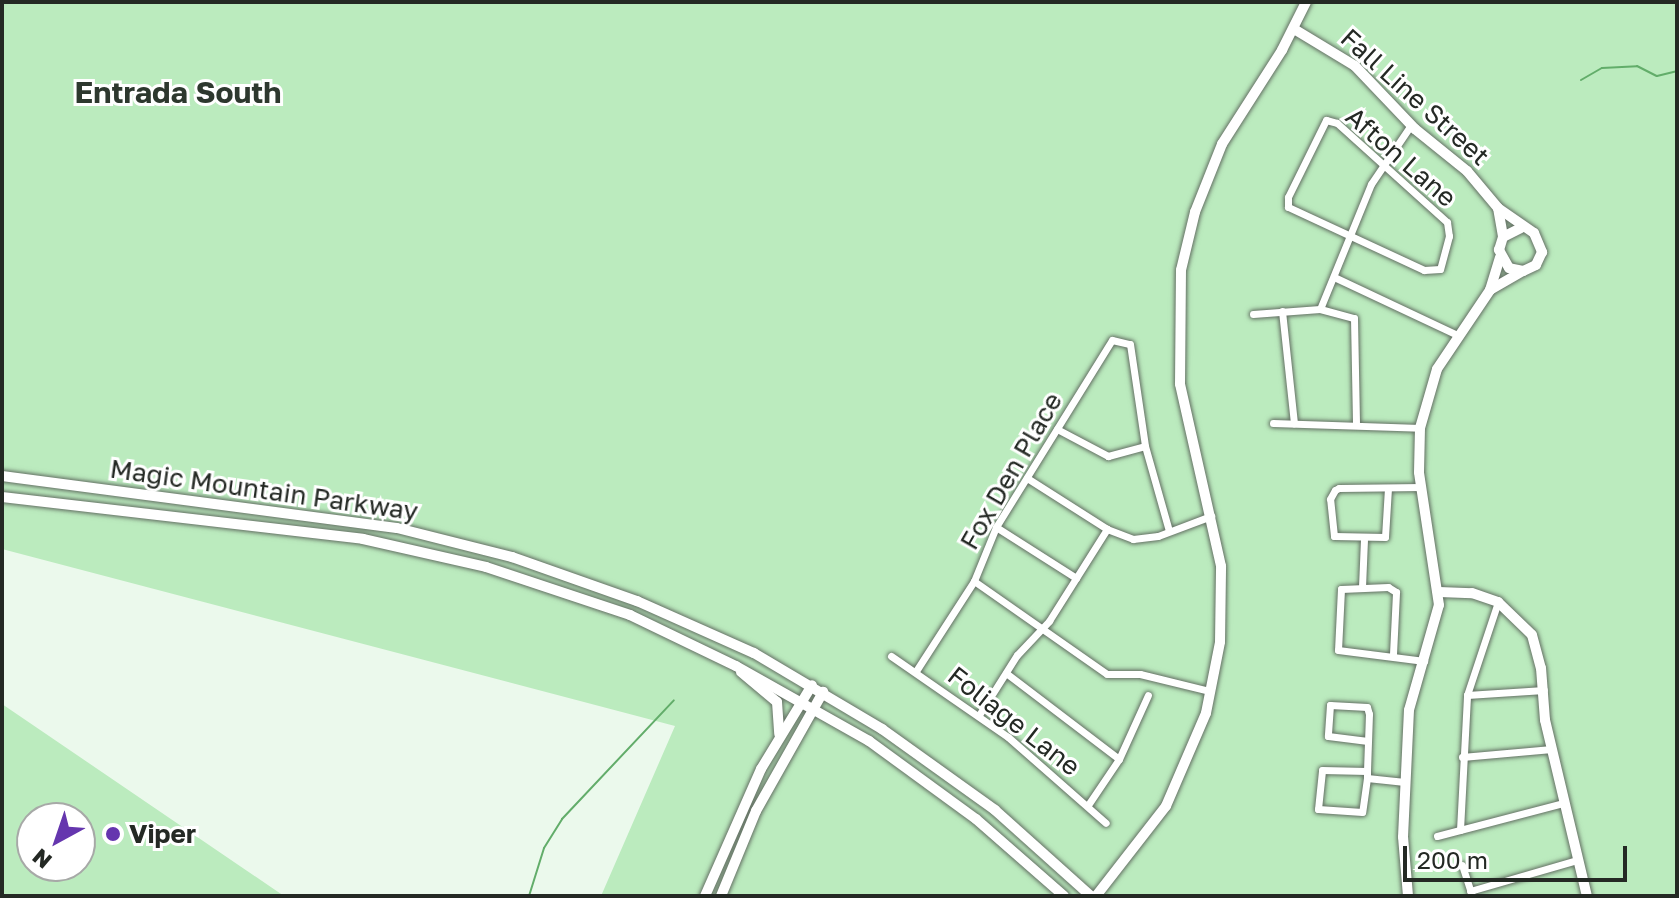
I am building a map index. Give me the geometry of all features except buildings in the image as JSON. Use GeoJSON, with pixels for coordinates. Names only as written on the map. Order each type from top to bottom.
{"type":"FeatureCollection","features":[{"type":"Feature","properties":{"kind":"street"},"geometry":{"type":"LineString","coordinates":[[1093,896],[1166,806],[1194,748],[1210,691],[1222,603],[1213,516],[1180,384],[1181,270],[1195,212],[1222,144],[1294,29],[1306,2]]}},
{"type":"Feature","properties":{"kind":"street","name":"Fall Line Street"},"geometry":{"type":"LineString","coordinates":[[1294,29],[1355,66],[1411,125],[1467,171],[1498,208],[1521,228]]}},
{"type":"Feature","properties":{"kind":"street","name":"Afton Lane"},"geometry":{"type":"LineString","coordinates":[[1326,120],[1337,123],[1383,164],[1450,226],[1442,264],[1435,272],[1349,237],[1288,207],[1288,197],[1326,120]]}},
{"type":"Feature","properties":{"kind":"street"},"geometry":{"type":"LineString","coordinates":[[1320,309],[1383,164],[1411,125]]}},
{"type":"Feature","properties":{"kind":"street"},"geometry":{"type":"LineString","coordinates":[[1408,896],[1405,782],[1409,710],[1424,661],[1439,592],[1422,487],[1420,428],[1430,387],[1457,335],[1490,290],[1503,237],[1498,208]]}},
{"type":"Feature","properties":{"kind":"street"},"geometry":{"type":"LineString","coordinates":[[1490,290],[1536,265],[1542,252],[1539,238],[1521,228],[1503,237]]}},
{"type":"Feature","properties":{"kind":"street"},"geometry":{"type":"LineString","coordinates":[[1500,257],[1509,268],[1523,271]]}},
{"type":"Feature","properties":{"kind":"street"},"geometry":{"type":"LineString","coordinates":[[1334,277],[1457,335]]}},
{"type":"Feature","properties":{"kind":"street"},"geometry":{"type":"LineString","coordinates":[[1253,314],[1320,309],[1354,318],[1356,422]]}},
{"type":"Feature","properties":{"kind":"street"},"geometry":{"type":"LineString","coordinates":[[1282,311],[1294,423]]}},
{"type":"Feature","properties":{"kind":"street","name":"Fox Den Place"},"geometry":{"type":"LineString","coordinates":[[916,671],[974,581],[996,527],[1112,340],[1130,344],[1145,446]]}},
{"type":"Feature","properties":{"kind":"street"},"geometry":{"type":"LineString","coordinates":[[1273,423],[1356,422],[1420,428]]}},
{"type":"Feature","properties":{"kind":"street"},"geometry":{"type":"LineString","coordinates":[[1057,429],[1108,456],[1145,446],[1169,531]]}},
{"type":"Feature","properties":{"kind":"street","name":"Magic Mountain Parkway"},"geometry":{"type":"LineString","coordinates":[[2,476],[328,516],[454,541],[661,610],[823,692],[961,784],[1093,896]]}},
{"type":"Feature","properties":{"kind":"street"},"geometry":{"type":"LineString","coordinates":[[1027,478],[1107,529],[1133,539],[1213,516]]}},
{"type":"Feature","properties":{"kind":"street"},"geometry":{"type":"LineString","coordinates":[[1388,488],[1388,533],[1382,539],[1364,540],[1332,533],[1331,495],[1339,488],[1422,487]]}},
{"type":"Feature","properties":{"kind":"street","name":"Magic Mountain Parkway"},"geometry":{"type":"LineString","coordinates":[[2,497],[287,527],[413,549],[486,567],[609,607],[736,666],[802,701],[948,797],[1064,896]]}},
{"type":"Feature","properties":{"kind":"street"},"geometry":{"type":"LineString","coordinates":[[996,527],[1076,578]]}},
{"type":"Feature","properties":{"kind":"street"},"geometry":{"type":"LineString","coordinates":[[979,715],[1006,673],[1044,626],[1107,529]]}},
{"type":"Feature","properties":{"kind":"street"},"geometry":{"type":"LineString","coordinates":[[1362,587],[1364,540]]}},
{"type":"Feature","properties":{"kind":"street"},"geometry":{"type":"LineString","coordinates":[[974,581],[1044,626],[1107,674],[1140,674],[1210,691]]}},
{"type":"Feature","properties":{"kind":"street"},"geometry":{"type":"LineString","coordinates":[[1393,654],[1398,595],[1388,587],[1362,587],[1339,592],[1338,650],[1393,654],[1424,661]]}},
{"type":"Feature","properties":{"kind":"street"},"geometry":{"type":"LineString","coordinates":[[1439,592],[1472,593],[1498,602],[1532,635],[1563,803],[1587,896]]}},
{"type":"Feature","properties":{"kind":"street"},"geometry":{"type":"LineString","coordinates":[[1460,830],[1467,695],[1498,602]]}},
{"type":"Feature","properties":{"kind":"street","name":"Foliage Lane"},"geometry":{"type":"LineString","coordinates":[[891,656],[979,715],[1106,823]]}},
{"type":"Feature","properties":{"kind":"street"},"geometry":{"type":"LineString","coordinates":[[736,666],[777,702],[779,736]]}},
{"type":"Feature","properties":{"kind":"street"},"geometry":{"type":"LineString","coordinates":[[1006,673],[1119,759]]}},
{"type":"Feature","properties":{"kind":"street"},"geometry":{"type":"LineString","coordinates":[[705,896],[779,736],[812,685]]}},
{"type":"Feature","properties":{"kind":"street"},"geometry":{"type":"LineString","coordinates":[[1467,695],[1544,690]]}},
{"type":"Feature","properties":{"kind":"street"},"geometry":{"type":"LineString","coordinates":[[721,896],[756,811],[823,692]]}},
{"type":"Feature","properties":{"kind":"street"},"geometry":{"type":"LineString","coordinates":[[1088,805],[1119,759],[1148,695]]}},
{"type":"Feature","properties":{"kind":"street"},"geometry":{"type":"LineString","coordinates":[[1368,741],[1328,736],[1330,705],[1367,707],[1368,741],[1367,775],[1362,812],[1318,809],[1320,771],[1367,775],[1405,782]]}},
{"type":"Feature","properties":{"kind":"street"},"geometry":{"type":"LineString","coordinates":[[1462,757],[1552,749]]}},
{"type":"Feature","properties":{"kind":"street"},"geometry":{"type":"LineString","coordinates":[[1437,836],[1563,803]]}},
{"type":"Feature","properties":{"kind":"street"},"geometry":{"type":"LineString","coordinates":[[1462,865],[1471,894],[1577,860]]}},
{"type":"Feature","properties":{"kind":"green space"},"geometry":{"type":"Polygon","coordinates":[[[2,2],[1677,2],[1677,896],[601,896],[675,726],[2,549],[2,2]]]}},
{"type":"Feature","properties":{"kind":"green space"},"geometry":{"type":"Polygon","coordinates":[[[2,704],[284,896],[2,896],[2,704]]]}},
{"type":"Feature","properties":{"kind":"waterway"},"geometry":{"type":"LineString","coordinates":[[1581,80],[1602,68],[1637,66],[1657,76],[1677,71]]}},
{"type":"Feature","properties":{"kind":"waterway"},"geometry":{"type":"LineString","coordinates":[[529,896],[544,848],[562,819],[674,700]]}},
{"type":"Feature","properties":{"kind":"place","name":"Viper"},"geometry":{"type":"Point","coordinates":[113,834]}},
{"type":"Feature","properties":{"kind":"district","name":"Entrada South"},"geometry":{"type":"Point","coordinates":[178,92]}}]}
